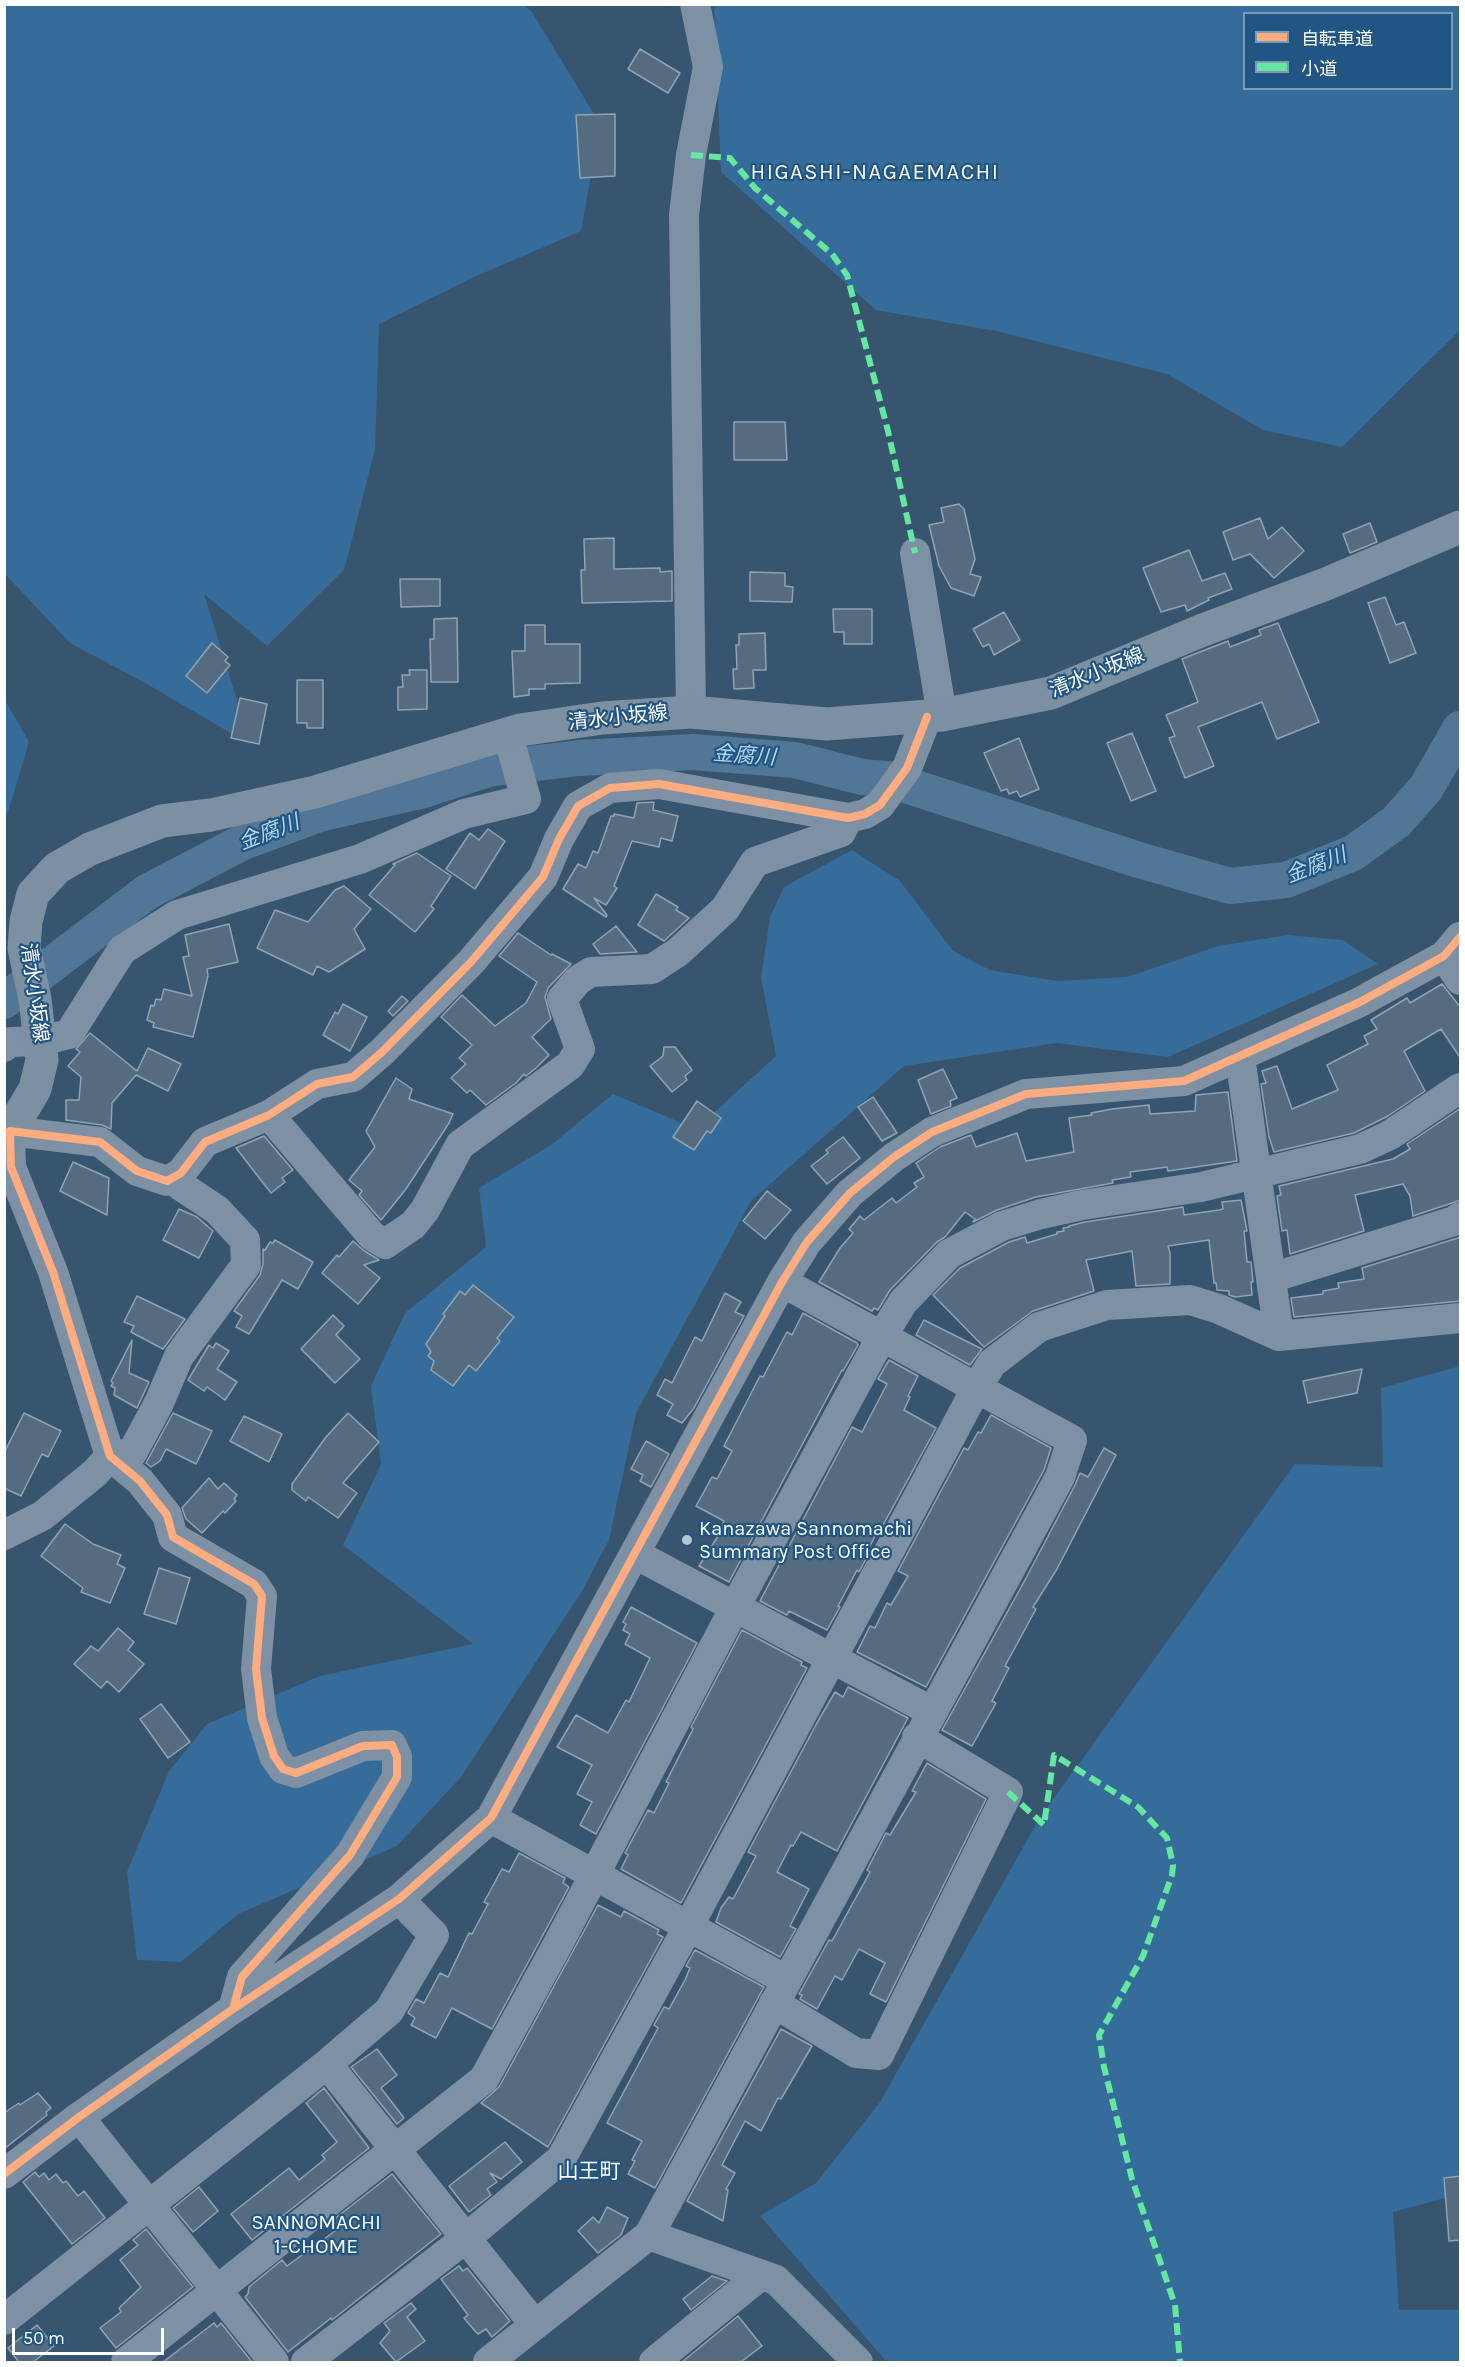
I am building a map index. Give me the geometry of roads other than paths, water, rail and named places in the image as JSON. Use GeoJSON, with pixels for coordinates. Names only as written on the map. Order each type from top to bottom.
{"type":"FeatureCollection","features":[{"type":"Feature","properties":{"kind":"main road","name":"清水小坂線"},"geometry":{"type":"LineString","coordinates":[[7,1136],[35,1089],[42,1060],[41,1033],[24,948],[26,921],[33,894],[57,868],[90,849],[162,821],[211,815],[315,792],[514,734],[602,718],[691,712],[827,724],[935,716],[1051,693],[1203,630],[1326,584],[1461,527]]}},
{"type":"Feature","properties":{"kind":"street"},"geometry":{"type":"LineString","coordinates":[[691,712],[684,215],[691,154],[708,67],[695,4]]}},
{"type":"Feature","properties":{"kind":"street"},"geometry":{"type":"LineString","coordinates":[[269,1116],[372,1236],[385,1244],[413,1225],[425,1210],[460,1145],[570,1065],[580,1049],[562,999],[578,980],[591,972],[652,969],[678,952],[725,909],[755,862],[841,832],[856,816],[880,806],[907,768],[935,716],[915,553]]}},
{"type":"Feature","properties":{"kind":"street"},"geometry":{"type":"LineString","coordinates":[[4,1047],[10,1042],[41,1033],[69,1034],[122,950],[177,915],[360,859],[464,814],[526,799],[514,734]]}},
{"type":"Feature","properties":{"kind":"street"},"geometry":{"type":"LineString","coordinates":[[233,2009],[242,1977],[350,1855],[397,1777],[397,1756],[392,1745],[363,1746],[296,1773],[283,1769],[274,1756],[262,1718],[256,1669],[262,1596],[254,1584],[173,1537],[167,1515],[140,1481],[110,1456],[53,1272],[10,1167],[7,1136],[100,1142],[137,1171],[167,1182],[182,1173],[205,1142],[269,1116],[317,1084],[353,1077],[382,1052],[471,962],[543,877],[559,839],[578,806],[610,788],[659,784],[856,816]]}},
{"type":"Feature","properties":{"kind":"street"},"geometry":{"type":"LineString","coordinates":[[4,2174],[79,2117],[233,2009],[399,1899],[491,1818],[782,1282],[807,1242],[850,1193],[894,1157],[933,1132],[1026,1094],[1184,1081],[1455,957]]}},
{"type":"Feature","properties":{"kind":"street"},"geometry":{"type":"LineString","coordinates":[[1240,1056],[1279,1336]]}},
{"type":"Feature","properties":{"kind":"street"},"geometry":{"type":"LineString","coordinates":[[126,2362],[484,2079],[882,1336],[903,1302],[949,1254],[1002,1226],[1041,1214],[1082,1205],[1201,1187],[1360,1149],[1390,1135],[1461,1088]]}},
{"type":"Feature","properties":{"kind":"street"},"geometry":{"type":"LineString","coordinates":[[4,1535],[42,1516],[95,1473],[110,1456],[132,1453],[159,1403],[179,1356],[246,1265],[245,1240],[217,1210],[181,1186],[182,1173]]}},
{"type":"Feature","properties":{"kind":"street"},"geometry":{"type":"LineString","coordinates":[[1271,1278],[1461,1217]]}},
{"type":"Feature","properties":{"kind":"street"},"geometry":{"type":"LineString","coordinates":[[488,2362],[649,2235],[924,1724],[1060,1477],[1072,1440],[782,1282]]}},
{"type":"Feature","properties":{"kind":"street"},"geometry":{"type":"LineString","coordinates":[[306,2362],[466,2238],[561,2159],[688,1927],[976,1387],[992,1364],[1039,1327],[1107,1305],[1190,1300],[1219,1309],[1279,1336],[1461,1318]]}},
{"type":"Feature","properties":{"kind":"street"},"geometry":{"type":"LineString","coordinates":[[491,1818],[688,1927],[780,1991],[856,2053],[879,2055],[1008,1792],[924,1724],[831,1658],[635,1554]]}},
{"type":"Feature","properties":{"kind":"street"},"geometry":{"type":"LineString","coordinates":[[4,2320],[327,2064],[389,2011],[434,1935],[399,1899]]}},
{"type":"Feature","properties":{"kind":"street"},"geometry":{"type":"LineString","coordinates":[[327,2064],[535,2325]]}},
{"type":"Feature","properties":{"kind":"street"},"geometry":{"type":"LineString","coordinates":[[79,2117],[274,2362]]}},
{"type":"Feature","properties":{"kind":"street"},"geometry":{"type":"LineString","coordinates":[[649,2235],[776,2280],[843,2358]]}},
{"type":"Feature","properties":{"kind":"street"},"geometry":{"type":"LineString","coordinates":[[654,2362],[761,2275]]}},
{"type":"Feature","properties":{"kind":"waterway","name":"金腐川"},"geometry":{"type":"LineString","coordinates":[[4,1001],[147,892],[243,842],[319,814],[420,791],[488,769],[579,758],[693,752],[795,760],[862,777],[897,780],[909,786],[1139,860],[1230,886],[1286,880],[1353,853],[1396,822],[1426,788],[1460,729]]}},
{"type":"Feature","properties":{"kind":"place","name":"Kanazawa Sannomachi Summary Post Office"},"geometry":{"type":"Point","coordinates":[687,1540]}},
{"type":"Feature","properties":{"kind":"district","name":"HIGASHI-NAGAEMACHI"},"geometry":{"type":"Point","coordinates":[875,173]}},
{"type":"Feature","properties":{"kind":"district","name":"山王町"},"geometry":{"type":"Point","coordinates":[589,2172]}},
{"type":"Feature","properties":{"kind":"district","name":"SANNOMACHI 1-CHOME"},"geometry":{"type":"Point","coordinates":[316,2235]}}]}
